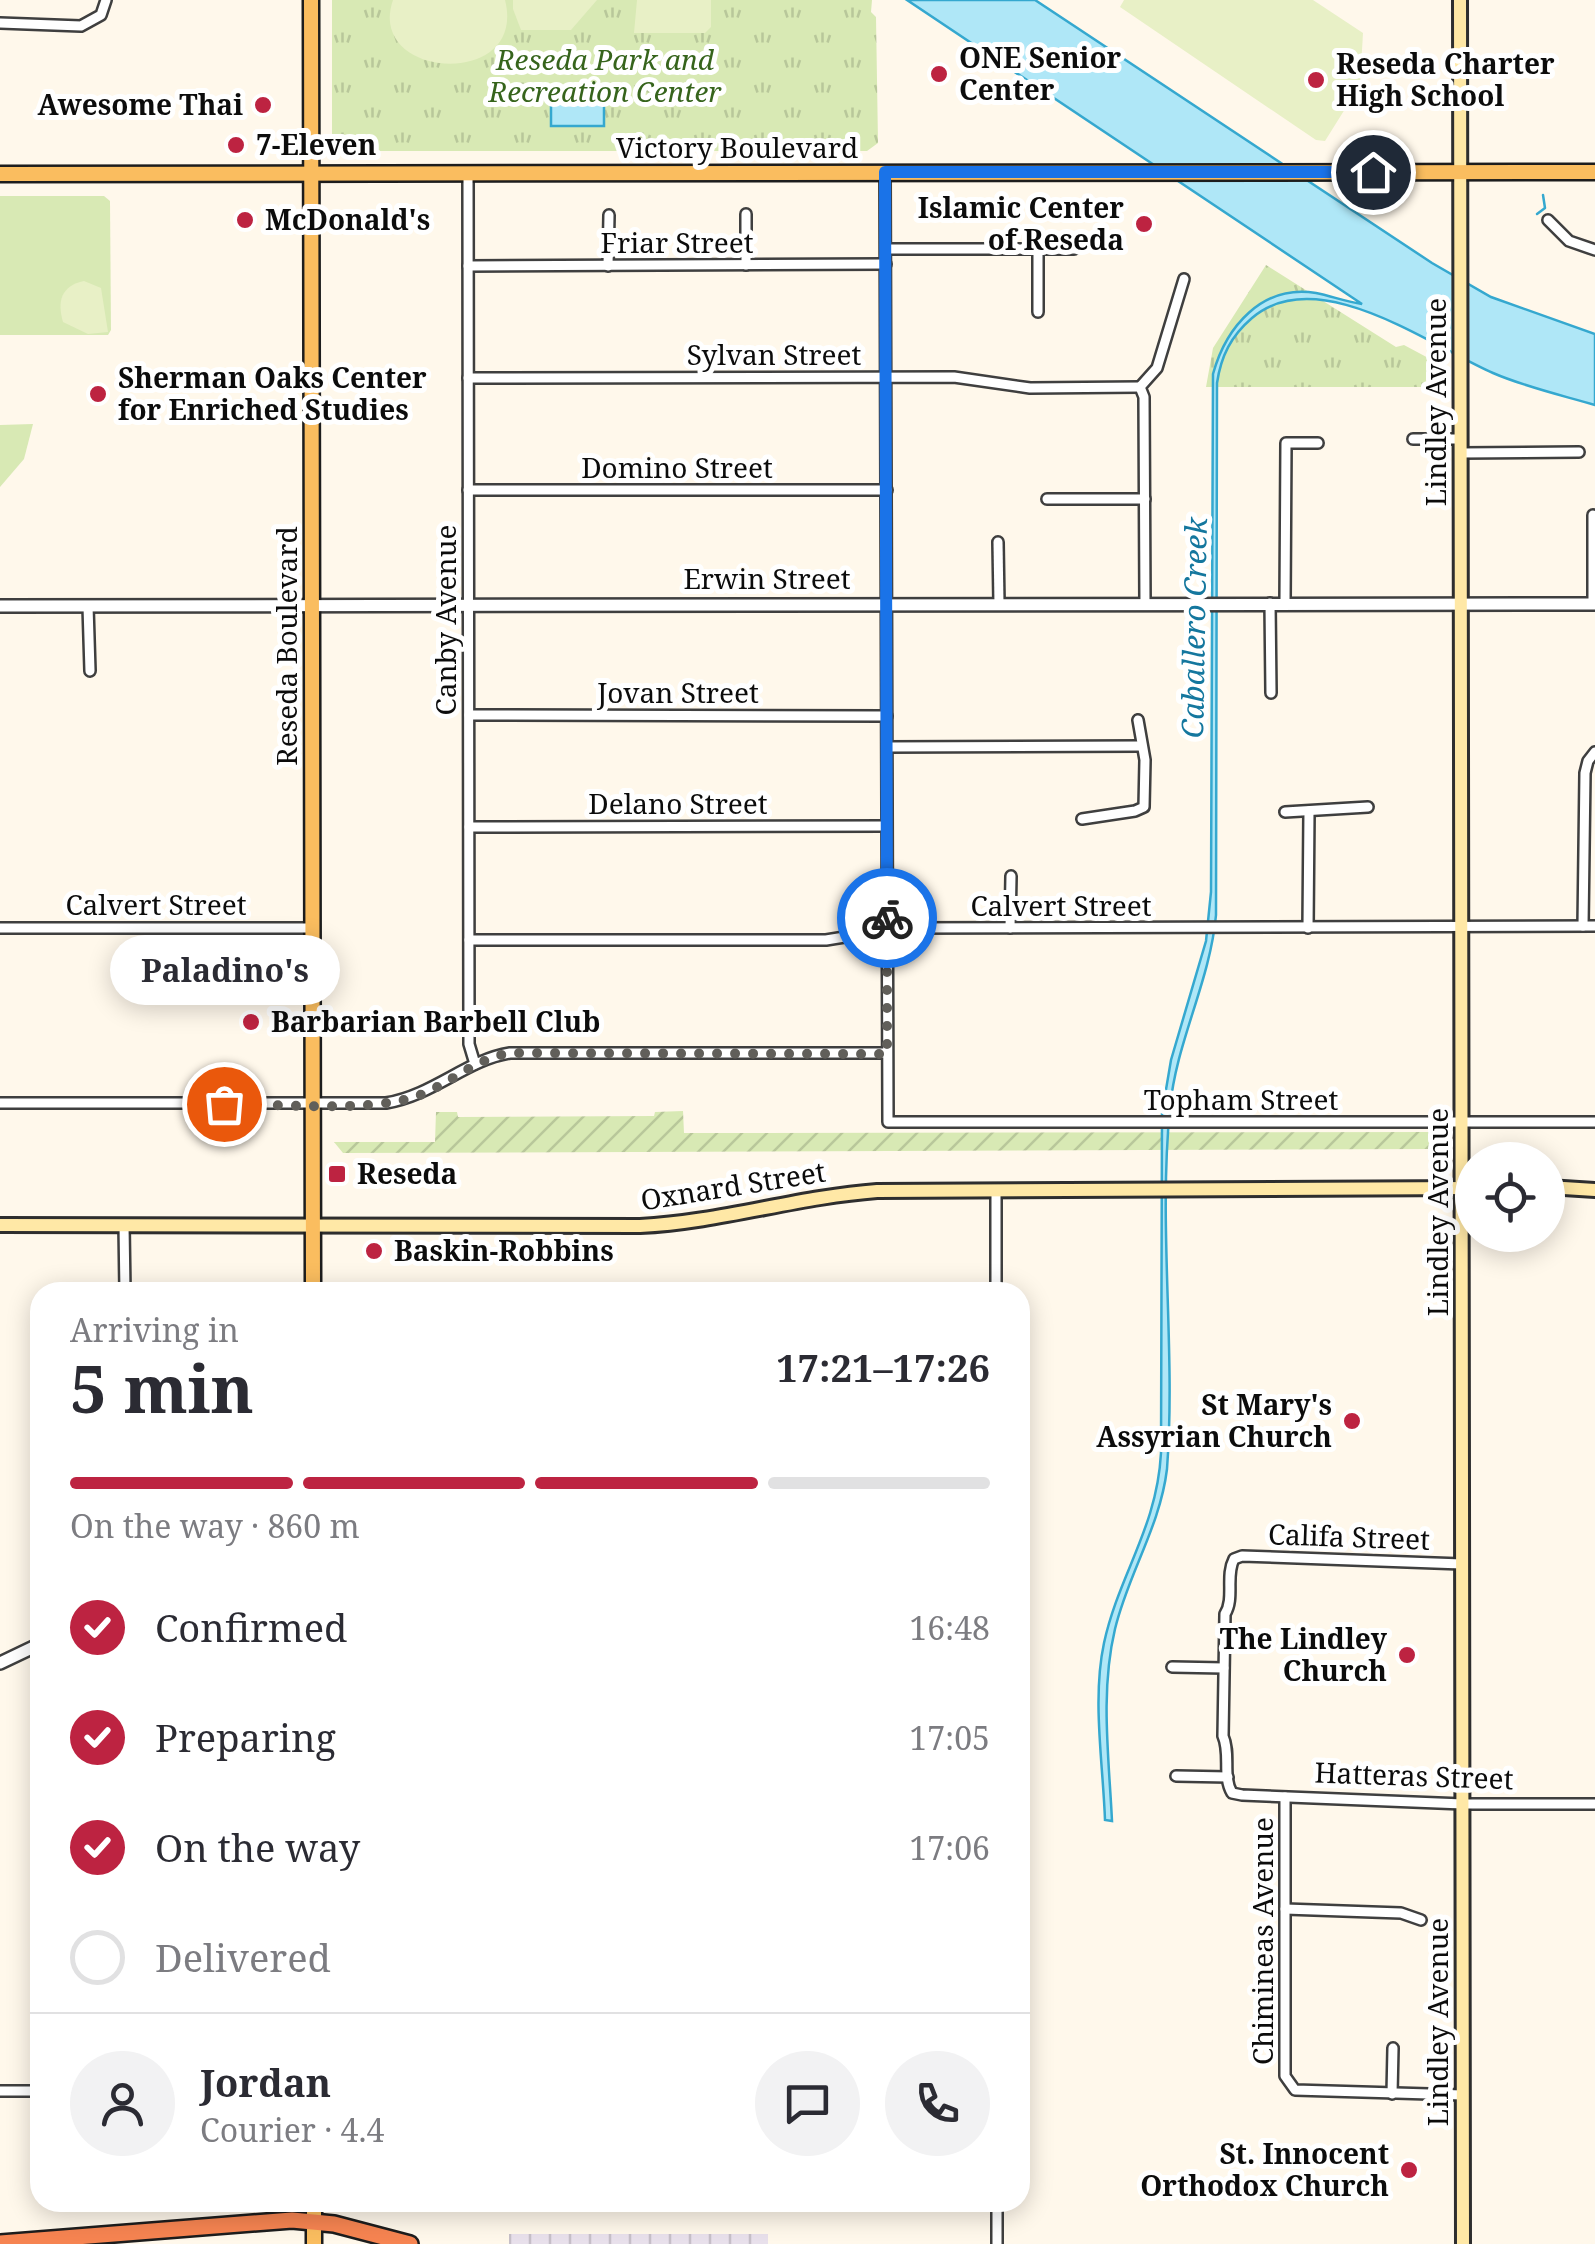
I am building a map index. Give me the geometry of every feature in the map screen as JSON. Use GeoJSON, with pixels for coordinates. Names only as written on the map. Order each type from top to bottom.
{"type":"FeatureCollection","features":[{"type":"Feature","properties":{"kind":"highway"},"geometry":{"type":"LineString","coordinates":[[0,2243],[292,2220],[410,2244]]}},
{"type":"Feature","properties":{"kind":"main road","name":"Reseda Boulevard"},"geometry":{"type":"LineString","coordinates":[[311,0],[313,1282]]}},
{"type":"Feature","properties":{"kind":"main road","name":"Lindley Avenue"},"geometry":{"type":"LineString","coordinates":[[1460,0],[1464,1142]]}},
{"type":"Feature","properties":{"kind":"main road","name":"Victory Boulevard"},"geometry":{"type":"LineString","coordinates":[[0,174],[1595,172]]}},
{"type":"Feature","properties":{"kind":"main road","name":"Oxnard Street"},"geometry":{"type":"LineString","coordinates":[[0,1226],[652,1226],[696,1222],[853,1193],[1455,1188]]}},
{"type":"Feature","properties":{"kind":"main road"},"geometry":{"type":"LineString","coordinates":[[1565,1189],[1595,1190]]}},
{"type":"Feature","properties":{"kind":"main road","name":"Lindley Avenue"},"geometry":{"type":"LineString","coordinates":[[1464,2244],[1462,1564],[1467,1252]]}},
{"type":"Feature","properties":{"kind":"main road"},"geometry":{"type":"LineString","coordinates":[[314,2212],[314,2244]]}},
{"type":"Feature","properties":{"kind":"street"},"geometry":{"type":"LineString","coordinates":[[0,23],[81,26],[101,16],[106,0]]}},
{"type":"Feature","properties":{"kind":"street"},"geometry":{"type":"LineString","coordinates":[[0,1103],[386,1103],[408,1099],[476,1064],[510,1053],[887,1054],[885,172]]}},
{"type":"Feature","properties":{"kind":"street","name":"Canby Avenue"},"geometry":{"type":"LineString","coordinates":[[468,174],[469,1044],[476,1064]]}},
{"type":"Feature","properties":{"kind":"street"},"geometry":{"type":"LineString","coordinates":[[746,214],[746,266]]}},
{"type":"Feature","properties":{"kind":"street"},"geometry":{"type":"LineString","coordinates":[[608,266],[609,215]]}},
{"type":"Feature","properties":{"kind":"street"},"geometry":{"type":"LineString","coordinates":[[1548,220],[1569,241],[1595,250]]}},
{"type":"Feature","properties":{"kind":"street"},"geometry":{"type":"LineString","coordinates":[[886,248],[1074,249]]}},
{"type":"Feature","properties":{"kind":"street"},"geometry":{"type":"LineString","coordinates":[[1038,249],[1038,312]]}},
{"type":"Feature","properties":{"kind":"street","name":"Friar Street"},"geometry":{"type":"LineString","coordinates":[[468,266],[886,264]]}},
{"type":"Feature","properties":{"kind":"street"},"geometry":{"type":"LineString","coordinates":[[1145,604],[1144,397],[1140,387],[1157,368],[1184,279]]}},
{"type":"Feature","properties":{"kind":"street","name":"Sylvan Street"},"geometry":{"type":"LineString","coordinates":[[468,378],[954,377],[1030,388],[1140,387]]}},
{"type":"Feature","properties":{"kind":"street"},"geometry":{"type":"LineString","coordinates":[[1413,439],[1461,446],[1579,452]]}},
{"type":"Feature","properties":{"kind":"street"},"geometry":{"type":"LineString","coordinates":[[1285,603],[1286,443],[1318,444]]}},
{"type":"Feature","properties":{"kind":"street","name":"Domino Street"},"geometry":{"type":"LineString","coordinates":[[468,490],[887,490]]}},
{"type":"Feature","properties":{"kind":"street"},"geometry":{"type":"LineString","coordinates":[[1048,498],[1144,499]]}},
{"type":"Feature","properties":{"kind":"street"},"geometry":{"type":"LineString","coordinates":[[1594,515],[1594,604]]}},
{"type":"Feature","properties":{"kind":"street"},"geometry":{"type":"LineString","coordinates":[[998,542],[998,604]]}},
{"type":"Feature","properties":{"kind":"street"},"geometry":{"type":"LineString","coordinates":[[1270,603],[1271,694]]}},
{"type":"Feature","properties":{"kind":"street","name":"Erwin Street"},"geometry":{"type":"LineString","coordinates":[[0,606],[1594,604]]}},
{"type":"Feature","properties":{"kind":"street"},"geometry":{"type":"LineString","coordinates":[[88,606],[90,671]]}},
{"type":"Feature","properties":{"kind":"street","name":"Jovan Street"},"geometry":{"type":"LineString","coordinates":[[469,715],[887,716]]}},
{"type":"Feature","properties":{"kind":"street"},"geometry":{"type":"LineString","coordinates":[[1082,818],[1136,812],[1144,807],[1145,760],[1138,720]]}},
{"type":"Feature","properties":{"kind":"street"},"geometry":{"type":"LineString","coordinates":[[887,747],[1141,746]]}},
{"type":"Feature","properties":{"kind":"street"},"geometry":{"type":"LineString","coordinates":[[1583,926],[1585,773],[1594,753]]}},
{"type":"Feature","properties":{"kind":"street"},"geometry":{"type":"LineString","coordinates":[[1285,812],[1368,807]]}},
{"type":"Feature","properties":{"kind":"street"},"geometry":{"type":"LineString","coordinates":[[1308,928],[1309,811]]}},
{"type":"Feature","properties":{"kind":"street","name":"Delano Street"},"geometry":{"type":"LineString","coordinates":[[469,827],[887,826]]}},
{"type":"Feature","properties":{"kind":"street"},"geometry":{"type":"LineString","coordinates":[[1010,928],[1011,876]]}},
{"type":"Feature","properties":{"kind":"street","name":"Calvert Street"},"geometry":{"type":"LineString","coordinates":[[469,940],[826,940],[887,929],[1595,926]]}},
{"type":"Feature","properties":{"kind":"street","name":"Calvert Street"},"geometry":{"type":"LineString","coordinates":[[0,928],[312,928]]}},
{"type":"Feature","properties":{"kind":"street","name":"Topham Street"},"geometry":{"type":"LineString","coordinates":[[887,1054],[888,1122],[1595,1122]]}},
{"type":"Feature","properties":{"kind":"street"},"geometry":{"type":"LineString","coordinates":[[996,1191],[996,1282]]}},
{"type":"Feature","properties":{"kind":"street"},"geometry":{"type":"LineString","coordinates":[[124,1225],[124,1282]]}},
{"type":"Feature","properties":{"kind":"street","name":"Califa Street"},"geometry":{"type":"LineString","coordinates":[[1234,1559],[1242,1556],[1462,1564]]}},
{"type":"Feature","properties":{"kind":"street","name":"Chimineas Avenue"},"geometry":{"type":"LineString","coordinates":[[1232,1793],[1228,1748],[1223,1736],[1225,1614],[1234,1559]]}},
{"type":"Feature","properties":{"kind":"street"},"geometry":{"type":"LineString","coordinates":[[0,1663],[30,1649]]}},
{"type":"Feature","properties":{"kind":"street"},"geometry":{"type":"LineString","coordinates":[[1172,1667],[1224,1668]]}},
{"type":"Feature","properties":{"kind":"street"},"geometry":{"type":"LineString","coordinates":[[1176,1776],[1228,1777]]}},
{"type":"Feature","properties":{"kind":"street","name":"Hatteras Street"},"geometry":{"type":"LineString","coordinates":[[1232,1793],[1463,1804],[1595,1804]]}},
{"type":"Feature","properties":{"kind":"street","name":"Chimineas Avenue"},"geometry":{"type":"LineString","coordinates":[[1285,1797],[1285,2076],[1295,2090],[1392,2094]]}},
{"type":"Feature","properties":{"kind":"street"},"geometry":{"type":"LineString","coordinates":[[1285,1909],[1402,1914],[1421,1920]]}},
{"type":"Feature","properties":{"kind":"street"},"geometry":{"type":"LineString","coordinates":[[1393,2048],[1392,2094],[1463,2095]]}},
{"type":"Feature","properties":{"kind":"street"},"geometry":{"type":"LineString","coordinates":[[0,2091],[30,2091]]}},
{"type":"Feature","properties":{"kind":"street"},"geometry":{"type":"LineString","coordinates":[[997,2212],[997,2244]]}},
{"type":"Feature","properties":{"kind":"shaded area"},"geometry":{"type":"Polygon","coordinates":[[[509,2234],[768,2234],[768,2244],[509,2244],[509,2234]]]}},
{"type":"Feature","properties":{"kind":"green space","name":"Reseda Park and Recreation Center"},"geometry":{"type":"Polygon","coordinates":[[[332,0],[872,0],[871,12],[876,17],[878,143],[867,151],[339,151],[332,142],[332,0]]]}},
{"type":"Feature","properties":{"kind":"green space"},"geometry":{"type":"Polygon","coordinates":[[[393,0],[505,0],[506,29],[493,49],[472,61],[447,64],[422,59],[402,46],[391,27],[393,0]]]}},
{"type":"Feature","properties":{"kind":"green space"},"geometry":{"type":"Polygon","coordinates":[[[513,0],[597,0],[571,30],[521,30],[513,0]]]}},
{"type":"Feature","properties":{"kind":"green space"},"geometry":{"type":"Polygon","coordinates":[[[637,0],[711,0],[711,27],[705,33],[634,33],[637,0]]]}},
{"type":"Feature","properties":{"kind":"green space"},"geometry":{"type":"Polygon","coordinates":[[[1124,0],[1313,0],[1363,33],[1360,85],[1325,141],[1316,140],[1120,7],[1124,0]]]}},
{"type":"Feature","properties":{"kind":"green space"},"geometry":{"type":"Polygon","coordinates":[[[0,196],[104,196],[110,201],[108,335],[0,335],[0,196]]]}},
{"type":"Feature","properties":{"kind":"green space"},"geometry":{"type":"Polygon","coordinates":[[[1266,265],[1396,347],[1404,345],[1447,368],[1442,387],[1206,387],[1213,348],[1266,265]]]}},
{"type":"Feature","properties":{"kind":"green space"},"geometry":{"type":"Polygon","coordinates":[[[84,281],[101,288],[108,332],[88,334],[63,322],[63,296],[70,287],[84,281]]]}},
{"type":"Feature","properties":{"kind":"green space"},"geometry":{"type":"Polygon","coordinates":[[[33,424],[24,459],[0,487],[0,425],[33,424]]]}},
{"type":"Feature","properties":{"kind":"green space"},"geometry":{"type":"Polygon","coordinates":[[[683,1111],[684,1133],[1434,1132],[1440,1144],[1433,1149],[343,1153],[334,1142],[435,1142],[436,1112],[457,1112],[458,1117],[654,1116],[655,1112],[683,1111]]]}},
{"type":"Feature","properties":{"kind":"water"},"geometry":{"type":"Polygon","coordinates":[[[907,0],[1035,0],[1432,263],[1491,297],[1595,334],[1595,405],[1493,373],[1373,314],[1340,303],[1308,299],[1279,303],[1252,318],[1233,339],[1221,364],[1217,383],[1216,915],[1170,1108],[1166,1198],[1170,1379],[1167,1469],[1158,1511],[1121,1609],[1110,1653],[1107,1725],[1112,1821],[1105,1820],[1099,1709],[1101,1664],[1111,1618],[1153,1505],[1158,1480],[1162,1113],[1171,1060],[1206,941],[1211,892],[1213,374],[1237,325],[1263,302],[1297,292],[1362,304],[907,0]]]}},
{"type":"Feature","properties":{"kind":"water"},"geometry":{"type":"Polygon","coordinates":[[[551,94],[604,94],[604,126],[551,126],[551,94]]]}},
{"type":"Feature","properties":{"kind":"waterway"},"geometry":{"type":"LineString","coordinates":[[1537,214],[1545,208],[1543,195]]}},
{"type":"Feature","properties":{"kind":"way so far"},"geometry":{"type":"LineString","coordinates":[[224,1104],[386,1103],[421,1095],[476,1064],[510,1053],[887,1054],[887,918]]}},
{"type":"Feature","properties":{"kind":"place","name":"ONE Senior Center"},"geometry":{"type":"Point","coordinates":[939,74]}},
{"type":"Feature","properties":{"kind":"place","name":"Reseda Charter High School"},"geometry":{"type":"Point","coordinates":[1316,80]}},
{"type":"Feature","properties":{"kind":"place","name":"Awesome Thai"},"geometry":{"type":"Point","coordinates":[263,105]}},
{"type":"Feature","properties":{"kind":"place","name":"7-Eleven"},"geometry":{"type":"Point","coordinates":[236,145]}},
{"type":"Feature","properties":{"kind":"place","name":"McDonald's"},"geometry":{"type":"Point","coordinates":[245,220]}},
{"type":"Feature","properties":{"kind":"place","name":"Islamic Center of Reseda"},"geometry":{"type":"Point","coordinates":[1144,224]}},
{"type":"Feature","properties":{"kind":"place","name":"Sherman Oaks Center for Enriched Studies"},"geometry":{"type":"Point","coordinates":[98,394]}},
{"type":"Feature","properties":{"kind":"place","name":"Barbarian Barbell Club"},"geometry":{"type":"Point","coordinates":[251,1022]}},
{"type":"Feature","properties":{"kind":"place","name":"Paladino's"},"geometry":{"type":"Point","coordinates":[224,1104]}},
{"type":"Feature","properties":{"kind":"place","name":"Reseda"},"geometry":{"type":"Point","coordinates":[337,1174]}},
{"type":"Feature","properties":{"kind":"place","name":"Baskin-Robbins"},"geometry":{"type":"Point","coordinates":[374,1251]}},
{"type":"Feature","properties":{"kind":"place","name":"St Mary's Assyrian Church"},"geometry":{"type":"Point","coordinates":[1352,1421]}},
{"type":"Feature","properties":{"kind":"place","name":"The Lindley Church"},"geometry":{"type":"Point","coordinates":[1407,1655]}},
{"type":"Feature","properties":{"kind":"place","name":"St. Innocent Orthodox Church"},"geometry":{"type":"Point","coordinates":[1409,2170]}},
{"type":"Feature","properties":{"kind":"route"},"geometry":{"type":"LineString","coordinates":[[887,918],[885,172],[1373,172]]}},
{"type":"Feature","properties":{"kind":"water label","name":"Caballero Creek"},"geometry":{"type":"Point","coordinates":[1195,628]}}]}
